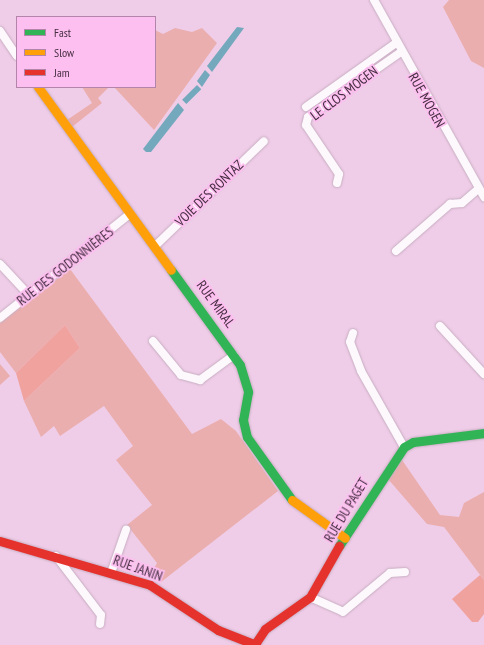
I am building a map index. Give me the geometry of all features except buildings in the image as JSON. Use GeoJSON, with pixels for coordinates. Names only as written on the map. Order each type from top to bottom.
{"type":"FeatureCollection","features":[{"type":"Feature","properties":{"kind":"street","name":"RUE MOGEN"},"geometry":{"type":"LineString","coordinates":[[374,0],[401,52],[478,189],[484,197]]}},
{"type":"Feature","properties":{"kind":"street"},"geometry":{"type":"LineString","coordinates":[[0,31],[16,55]]}},
{"type":"Feature","properties":{"kind":"street"},"geometry":{"type":"LineString","coordinates":[[306,107],[396,43]]}},
{"type":"Feature","properties":{"kind":"street","name":"LE CLOS MOGEN"},"geometry":{"type":"LineString","coordinates":[[337,183],[338,174],[306,125],[308,117],[401,52]]}},
{"type":"Feature","properties":{"kind":"street","name":"RUE MIRAL"},"geometry":{"type":"LineString","coordinates":[[39,88],[234,355],[246,377],[248,392],[244,420],[247,437],[289,498],[344,538]]}},
{"type":"Feature","properties":{"kind":"street","name":"VOIE DES RONTAZ"},"geometry":{"type":"LineString","coordinates":[[155,246],[264,141]]}},
{"type":"Feature","properties":{"kind":"street"},"geometry":{"type":"LineString","coordinates":[[396,251],[450,204],[462,204],[478,189]]}},
{"type":"Feature","properties":{"kind":"street","name":"RUE DES GODONNIÈRES"},"geometry":{"type":"LineString","coordinates":[[0,318],[130,214]]}},
{"type":"Feature","properties":{"kind":"street"},"geometry":{"type":"LineString","coordinates":[[0,264],[29,295]]}},
{"type":"Feature","properties":{"kind":"street"},"geometry":{"type":"LineString","coordinates":[[440,326],[484,374]]}},
{"type":"Feature","properties":{"kind":"street"},"geometry":{"type":"LineString","coordinates":[[353,333],[350,342],[361,371],[404,447],[413,442],[484,433]]}},
{"type":"Feature","properties":{"kind":"street"},"geometry":{"type":"LineString","coordinates":[[154,341],[181,376],[200,380],[234,355]]}},
{"type":"Feature","properties":{"kind":"street","name":"RUE DU PAGET"},"geometry":{"type":"LineString","coordinates":[[255,644],[266,629],[310,597],[344,538],[404,447]]}},
{"type":"Feature","properties":{"kind":"street"},"geometry":{"type":"LineString","coordinates":[[111,573],[126,530]]}},
{"type":"Feature","properties":{"kind":"street","name":"RUE JANIN"},"geometry":{"type":"LineString","coordinates":[[0,540],[155,587],[218,630],[238,640],[255,644]]}},
{"type":"Feature","properties":{"kind":"street"},"geometry":{"type":"LineString","coordinates":[[55,556],[101,615],[100,624]]}},
{"type":"Feature","properties":{"kind":"street"},"geometry":{"type":"LineString","coordinates":[[310,597],[343,612],[390,573],[405,572]]}},
{"type":"Feature","properties":{"kind":"shaded area"},"geometry":{"type":"Polygon","coordinates":[[[449,0],[484,0],[484,68],[471,61],[443,7],[449,0]]]}},
{"type":"Feature","properties":{"kind":"shaded area"},"geometry":{"type":"Polygon","coordinates":[[[175,28],[192,32],[202,28],[217,43],[154,130],[115,88],[156,88],[156,30],[163,34],[175,28]]]}},
{"type":"Feature","properties":{"kind":"shaded area"},"geometry":{"type":"Polygon","coordinates":[[[83,88],[108,88],[98,98],[102,103],[72,127],[67,120],[92,103],[83,88]]]}},
{"type":"Feature","properties":{"kind":"shaded area"},"geometry":{"type":"Polygon","coordinates":[[[70,269],[192,434],[221,419],[236,431],[278,491],[161,582],[149,578],[157,563],[127,525],[152,505],[116,460],[133,446],[104,406],[60,436],[54,426],[41,437],[24,401],[80,348],[65,325],[16,373],[0,352],[0,323],[70,269]]]}},
{"type":"Feature","properties":{"kind":"shaded area"},"geometry":{"type":"Polygon","coordinates":[[[65,325],[80,348],[24,401],[16,373],[65,325]]]}},
{"type":"Feature","properties":{"kind":"shaded area"},"geometry":{"type":"Polygon","coordinates":[[[0,364],[10,376],[0,385],[0,364]]]}},
{"type":"Feature","properties":{"kind":"shaded area"},"geometry":{"type":"Polygon","coordinates":[[[402,460],[440,515],[459,517],[464,503],[484,492],[484,580],[444,527],[427,524],[388,479],[402,460]]]}},
{"type":"Feature","properties":{"kind":"shaded area"},"geometry":{"type":"Polygon","coordinates":[[[480,575],[484,580],[484,614],[478,622],[472,622],[452,599],[480,575]]]}},
{"type":"Feature","properties":{"kind":"water"},"geometry":{"type":"Polygon","coordinates":[[[237,27],[244,28],[212,72],[207,66],[237,27]]]}},
{"type":"Feature","properties":{"kind":"water"},"geometry":{"type":"Polygon","coordinates":[[[205,70],[210,75],[202,87],[197,81],[205,70]]]}},
{"type":"Feature","properties":{"kind":"water"},"geometry":{"type":"Polygon","coordinates":[[[197,85],[201,89],[186,104],[182,100],[197,85]]]}},
{"type":"Feature","properties":{"kind":"water"},"geometry":{"type":"Polygon","coordinates":[[[178,103],[184,110],[151,152],[146,152],[143,149],[178,103]]]}},
{"type":"Feature","properties":{"kind":"traffic: fast"},"geometry":{"type":"LineString","coordinates":[[171,270],[240,365],[248,392],[243,420],[247,437],[292,500]]}},
{"type":"Feature","properties":{"kind":"traffic: fast"},"geometry":{"type":"LineString","coordinates":[[339,546],[404,447],[413,442],[484,433]]}},
{"type":"Feature","properties":{"kind":"traffic: slow"},"geometry":{"type":"LineString","coordinates":[[39,88],[171,270]]}},
{"type":"Feature","properties":{"kind":"traffic: slow"},"geometry":{"type":"LineString","coordinates":[[292,500],[345,538]]}},
{"type":"Feature","properties":{"kind":"traffic: jam"},"geometry":{"type":"LineString","coordinates":[[0,541],[150,585],[218,630],[256,645]]}},
{"type":"Feature","properties":{"kind":"traffic: jam"},"geometry":{"type":"LineString","coordinates":[[255,644],[265,629],[310,597],[339,546]]}}]}
